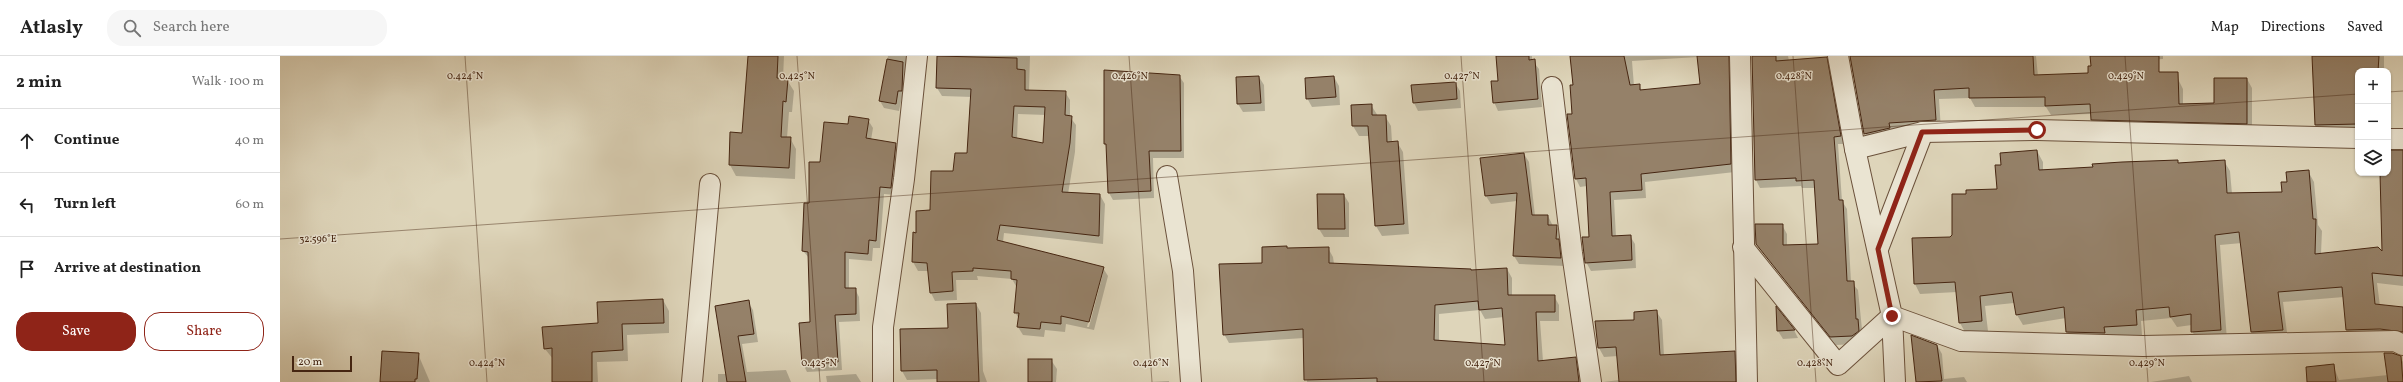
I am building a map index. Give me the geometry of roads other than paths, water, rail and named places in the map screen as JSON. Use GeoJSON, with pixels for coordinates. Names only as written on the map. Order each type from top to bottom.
{"type":"FeatureCollection","features":[{"type":"Feature","properties":{"kind":"street"},"geometry":{"type":"LineString","coordinates":[[884,382],[884,327],[904,179],[917,56]]}},
{"type":"Feature","properties":{"kind":"street"},"geometry":{"type":"LineString","coordinates":[[1740,56],[1747,382]]}},
{"type":"Feature","properties":{"kind":"street"},"geometry":{"type":"LineString","coordinates":[[1838,56],[1855,149],[1892,316],[1895,382]]}},
{"type":"Feature","properties":{"kind":"street"},"geometry":{"type":"LineString","coordinates":[[1552,87],[1572,253],[1591,382]]}},
{"type":"Feature","properties":{"kind":"street"},"geometry":{"type":"LineString","coordinates":[[1855,149],[1922,132],[2037,130],[2355,138]]}},
{"type":"Feature","properties":{"kind":"street"},"geometry":{"type":"LineString","coordinates":[[1878,249],[1922,132]]}},
{"type":"Feature","properties":{"kind":"street"},"geometry":{"type":"LineString","coordinates":[[2391,139],[2403,140]]}},
{"type":"Feature","properties":{"kind":"street"},"geometry":{"type":"LineString","coordinates":[[1167,176],[1183,271],[1191,382]]}},
{"type":"Feature","properties":{"kind":"street"},"geometry":{"type":"LineString","coordinates":[[692,382],[710,184]]}},
{"type":"Feature","properties":{"kind":"street"},"geometry":{"type":"LineString","coordinates":[[1743,247],[1838,365],[1892,316]]}},
{"type":"Feature","properties":{"kind":"street"},"geometry":{"type":"LineString","coordinates":[[1892,316],[1961,341],[2143,346],[2395,341],[2403,345]]}}]}
